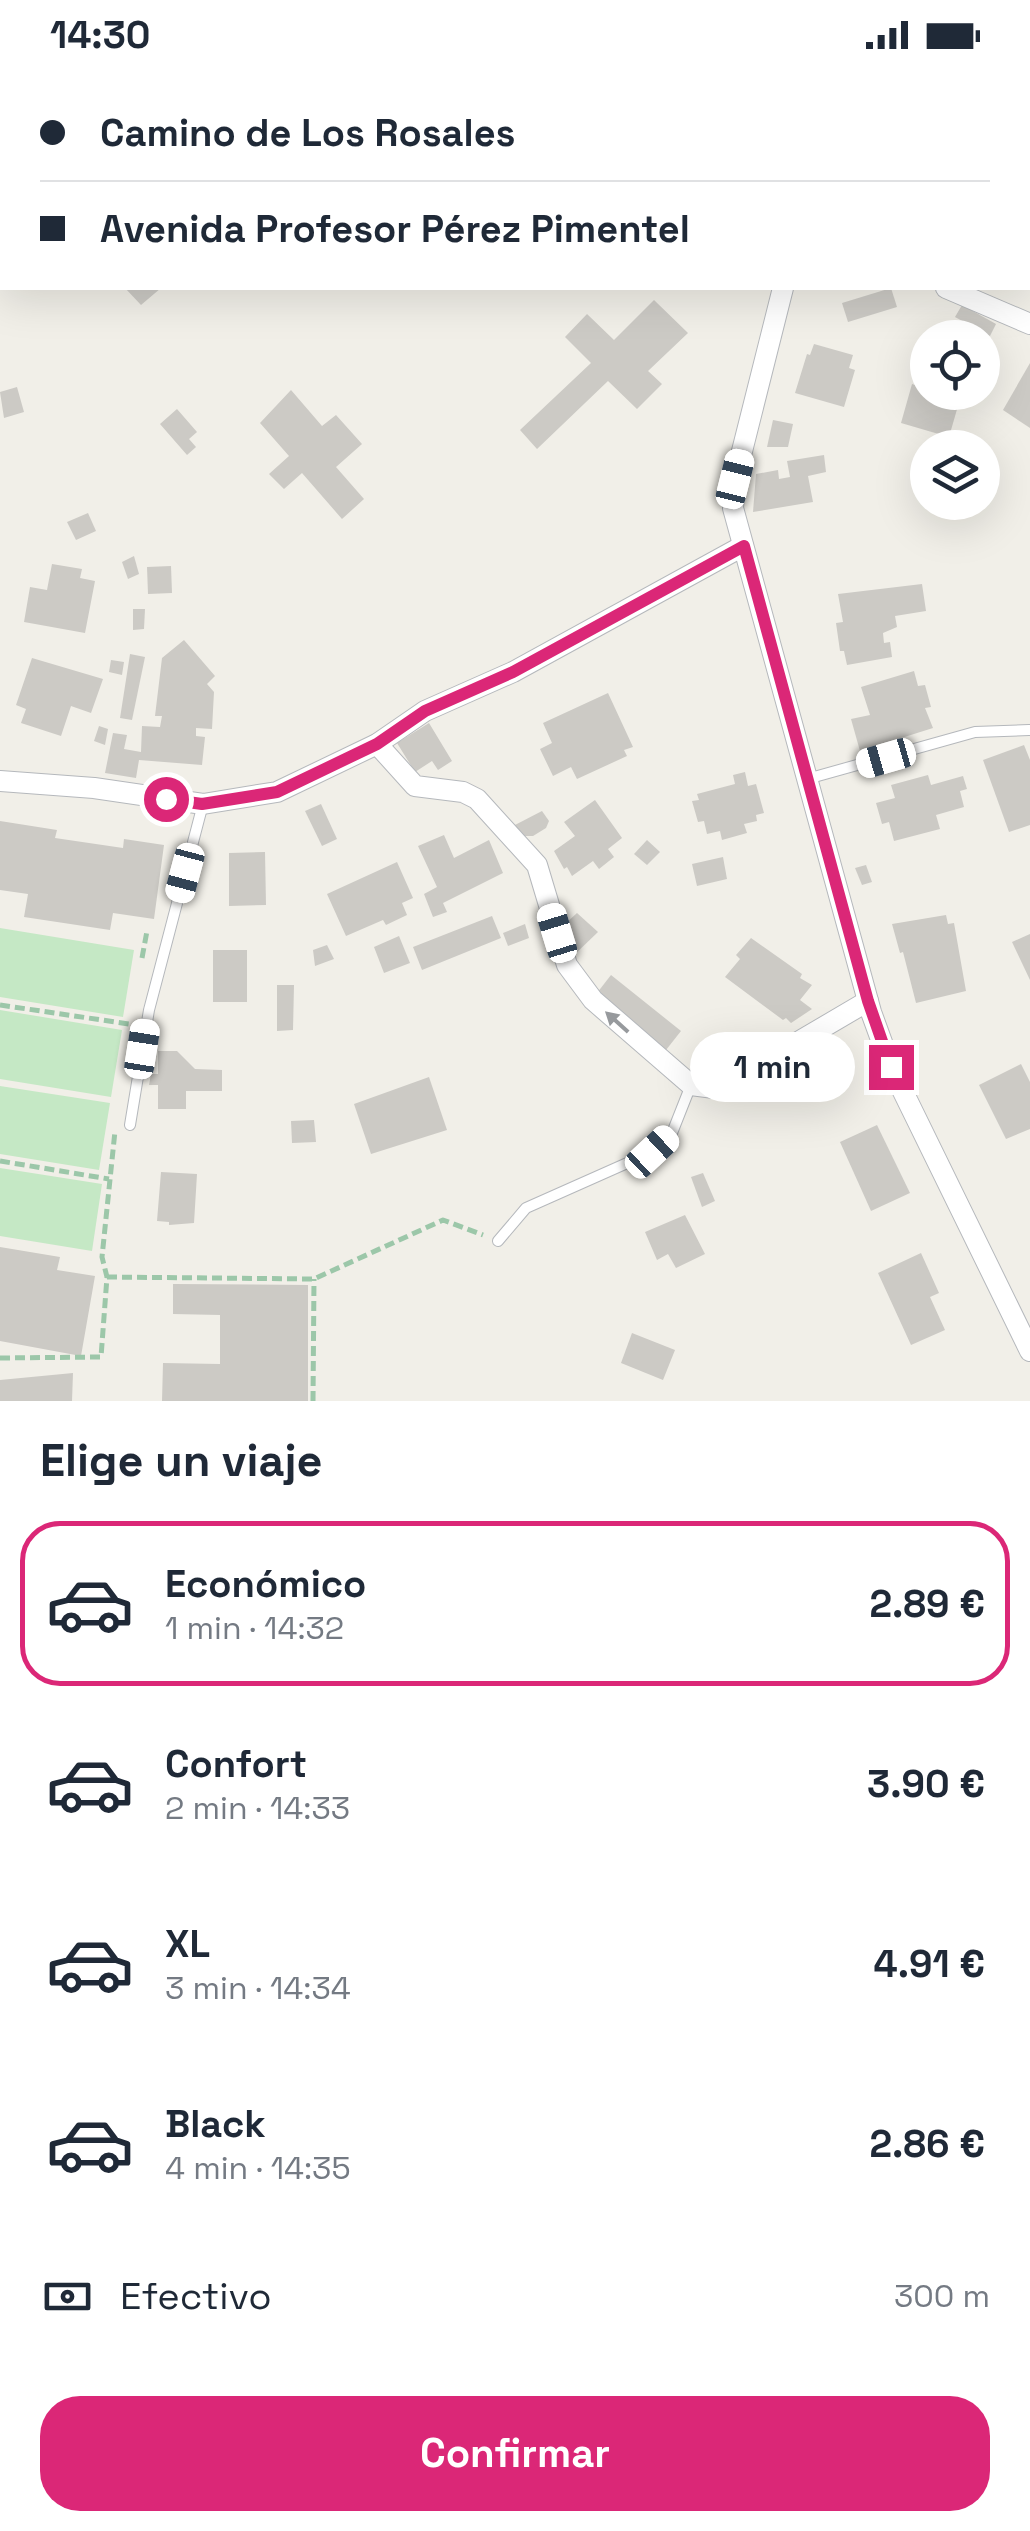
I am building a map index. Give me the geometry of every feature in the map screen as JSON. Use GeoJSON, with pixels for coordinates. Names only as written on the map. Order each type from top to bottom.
{"type":"FeatureCollection","features":[{"type":"Feature","properties":{"kind":"street"},"geometry":{"type":"LineString","coordinates":[[782,290],[735,479],[733,508],[868,1001],[891,1067],[1030,1351]]}},
{"type":"Feature","properties":{"kind":"street"},"geometry":{"type":"LineString","coordinates":[[951,290],[1030,324]]}},
{"type":"Feature","properties":{"kind":"street"},"geometry":{"type":"LineString","coordinates":[[0,782],[94,788],[202,804],[277,792],[377,744],[425,711],[513,672],[744,546]]}},
{"type":"Feature","properties":{"kind":"street"},"geometry":{"type":"LineString","coordinates":[[377,744],[415,786],[463,792],[477,799],[508,830],[536,865],[567,965],[592,1000],[692,1085],[714,1088],[735,1079],[868,1001]]}},
{"type":"Feature","properties":{"kind":"lane"},"geometry":{"type":"LineString","coordinates":[[807,779],[975,732],[1029,730]]}},
{"type":"Feature","properties":{"kind":"lane"},"geometry":{"type":"LineString","coordinates":[[130,1125],[149,1010],[202,804]]}},
{"type":"Feature","properties":{"kind":"lane"},"geometry":{"type":"LineString","coordinates":[[498,1241],[526,1208],[652,1152],[672,1133],[692,1085]]}},
{"type":"Feature","properties":{"kind":"path"},"geometry":{"type":"LineString","coordinates":[[140,968],[147,931]]}},
{"type":"Feature","properties":{"kind":"path"},"geometry":{"type":"LineString","coordinates":[[0,1005],[129,1024]]}},
{"type":"Feature","properties":{"kind":"path"},"geometry":{"type":"LineString","coordinates":[[0,1358],[101,1358],[107,1277],[102,1258],[116,1121]]}},
{"type":"Feature","properties":{"kind":"path"},"geometry":{"type":"LineString","coordinates":[[0,1161],[109,1179]]}},
{"type":"Feature","properties":{"kind":"path"},"geometry":{"type":"LineString","coordinates":[[107,1277],[314,1279],[444,1220],[498,1241]]}},
{"type":"Feature","properties":{"kind":"path"},"geometry":{"type":"LineString","coordinates":[[313,1401],[314,1279]]}},
{"type":"Feature","properties":{"kind":"green space"},"geometry":{"type":"Polygon","coordinates":[[[0,928],[134,950],[123,1017],[0,997],[0,928]]]}},
{"type":"Feature","properties":{"kind":"green space"},"geometry":{"type":"Polygon","coordinates":[[[0,1010],[122,1030],[111,1097],[0,1079],[0,1010]]]}},
{"type":"Feature","properties":{"kind":"green space"},"geometry":{"type":"Polygon","coordinates":[[[0,1086],[110,1103],[99,1170],[0,1154],[0,1086]]]}},
{"type":"Feature","properties":{"kind":"green space"},"geometry":{"type":"Polygon","coordinates":[[[0,1168],[102,1184],[92,1251],[0,1236],[0,1168]]]}},
{"type":"Feature","properties":{"kind":"building"},"geometry":{"type":"Polygon","coordinates":[[[127,290],[159,290],[141,305],[127,290]]]}},
{"type":"Feature","properties":{"kind":"building"},"geometry":{"type":"Polygon","coordinates":[[[892,290],[897,307],[848,322],[842,303],[892,290]]]}},
{"type":"Feature","properties":{"kind":"building"},"geometry":{"type":"Polygon","coordinates":[[[654,300],[688,333],[648,371],[662,384],[637,409],[608,381],[537,449],[520,430],[591,363],[565,337],[587,314],[614,340],[654,300]]]}},
{"type":"Feature","properties":{"kind":"building"},"geometry":{"type":"Polygon","coordinates":[[[962,305],[989,320],[961,320],[955,317],[962,305]]]}},
{"type":"Feature","properties":{"kind":"building"},"geometry":{"type":"Polygon","coordinates":[[[814,344],[853,355],[849,368],[855,370],[844,407],[795,393],[814,344]]]}},
{"type":"Feature","properties":{"kind":"building"},"geometry":{"type":"Polygon","coordinates":[[[1030,363],[1030,428],[1003,410],[1030,363]]]}},
{"type":"Feature","properties":{"kind":"building"},"geometry":{"type":"Polygon","coordinates":[[[17,387],[24,412],[4,418],[0,392],[17,387]]]}},
{"type":"Feature","properties":{"kind":"building"},"geometry":{"type":"Polygon","coordinates":[[[291,390],[322,426],[336,415],[362,444],[336,467],[364,499],[342,519],[302,473],[284,489],[269,474],[289,456],[260,423],[291,390]]]}},
{"type":"Feature","properties":{"kind":"building"},"geometry":{"type":"Polygon","coordinates":[[[910,391],[910,410],[957,410],[951,430],[925,430],[901,423],[910,391]]]}},
{"type":"Feature","properties":{"kind":"building"},"geometry":{"type":"Polygon","coordinates":[[[177,409],[197,432],[189,439],[196,447],[187,455],[160,424],[177,409]]]}},
{"type":"Feature","properties":{"kind":"building"},"geometry":{"type":"Polygon","coordinates":[[[773,420],[793,424],[788,447],[767,447],[773,420]]]}},
{"type":"Feature","properties":{"kind":"building"},"geometry":{"type":"Polygon","coordinates":[[[824,455],[826,472],[808,476],[813,502],[753,512],[756,474],[778,470],[779,479],[790,477],[787,461],[824,455]]]}},
{"type":"Feature","properties":{"kind":"building"},"geometry":{"type":"Polygon","coordinates":[[[88,513],[96,531],[76,540],[67,522],[88,513]]]}},
{"type":"Feature","properties":{"kind":"building"},"geometry":{"type":"Polygon","coordinates":[[[134,556],[139,574],[128,579],[122,562],[134,556]]]}},
{"type":"Feature","properties":{"kind":"building"},"geometry":{"type":"Polygon","coordinates":[[[52,564],[82,569],[80,578],[95,581],[85,633],[24,622],[30,587],[47,590],[52,564]]]}},
{"type":"Feature","properties":{"kind":"building"},"geometry":{"type":"Polygon","coordinates":[[[171,566],[172,593],[148,594],[147,567],[171,566]]]}},
{"type":"Feature","properties":{"kind":"building"},"geometry":{"type":"Polygon","coordinates":[[[922,584],[926,611],[895,616],[897,627],[883,633],[884,643],[890,642],[892,657],[847,665],[844,651],[840,651],[836,623],[843,622],[838,594],[922,584]]]}},
{"type":"Feature","properties":{"kind":"building"},"geometry":{"type":"Polygon","coordinates":[[[133,609],[145,609],[144,629],[133,630],[133,609]]]}},
{"type":"Feature","properties":{"kind":"building"},"geometry":{"type":"Polygon","coordinates":[[[184,640],[215,676],[207,684],[214,692],[212,729],[196,728],[196,736],[205,737],[202,765],[139,760],[136,778],[105,773],[113,733],[127,735],[124,749],[141,752],[142,726],[160,727],[162,716],[155,716],[162,658],[184,640]]]}},
{"type":"Feature","properties":{"kind":"building"},"geometry":{"type":"Polygon","coordinates":[[[130,654],[145,657],[132,720],[120,718],[130,654]]]}},
{"type":"Feature","properties":{"kind":"building"},"geometry":{"type":"Polygon","coordinates":[[[32,658],[103,679],[91,713],[71,706],[61,736],[21,723],[26,709],[16,705],[32,658]]]}},
{"type":"Feature","properties":{"kind":"building"},"geometry":{"type":"Polygon","coordinates":[[[111,660],[124,662],[122,675],[109,672],[111,660]]]}},
{"type":"Feature","properties":{"kind":"building"},"geometry":{"type":"Polygon","coordinates":[[[914,671],[918,686],[925,685],[931,707],[925,708],[933,728],[860,751],[851,719],[870,715],[861,687],[914,671]]]}},
{"type":"Feature","properties":{"kind":"building"},"geometry":{"type":"Polygon","coordinates":[[[608,693],[633,747],[624,750],[627,756],[577,779],[571,767],[553,776],[540,749],[552,743],[543,723],[608,693]]]}},
{"type":"Feature","properties":{"kind":"building"},"geometry":{"type":"Polygon","coordinates":[[[429,723],[452,761],[438,770],[432,761],[415,772],[397,743],[429,723]]]}},
{"type":"Feature","properties":{"kind":"building"},"geometry":{"type":"Polygon","coordinates":[[[99,726],[108,729],[105,745],[94,741],[99,726]]]}},
{"type":"Feature","properties":{"kind":"building"},"geometry":{"type":"Polygon","coordinates":[[[1024,745],[1030,760],[1030,825],[1009,832],[983,760],[1024,745]]]}},
{"type":"Feature","properties":{"kind":"building"},"geometry":{"type":"Polygon","coordinates":[[[745,772],[748,786],[756,784],[764,813],[756,815],[757,821],[744,824],[747,833],[722,840],[720,831],[707,834],[704,821],[698,822],[692,801],[699,800],[697,794],[735,784],[733,775],[745,772]]]}},
{"type":"Feature","properties":{"kind":"building"},"geometry":{"type":"Polygon","coordinates":[[[928,775],[931,785],[963,776],[967,789],[960,791],[964,807],[936,815],[940,829],[894,841],[889,822],[882,824],[876,803],[895,798],[891,785],[928,775]]]}},
{"type":"Feature","properties":{"kind":"building"},"geometry":{"type":"Polygon","coordinates":[[[595,800],[622,838],[608,849],[614,857],[599,869],[593,861],[572,876],[554,851],[575,836],[564,822],[595,800]]]}},
{"type":"Feature","properties":{"kind":"building"},"geometry":{"type":"Polygon","coordinates":[[[321,804],[337,839],[322,846],[305,811],[321,804]]]}},
{"type":"Feature","properties":{"kind":"building"},"geometry":{"type":"Polygon","coordinates":[[[542,811],[549,821],[546,828],[533,836],[523,836],[513,826],[542,811]]]}},
{"type":"Feature","properties":{"kind":"building"},"geometry":{"type":"Polygon","coordinates":[[[0,821],[57,830],[55,838],[123,848],[124,839],[164,845],[154,919],[113,913],[110,930],[24,917],[28,894],[0,890],[0,821]]]}},
{"type":"Feature","properties":{"kind":"building"},"geometry":{"type":"Polygon","coordinates":[[[444,835],[454,858],[489,840],[503,873],[443,903],[447,912],[433,917],[424,894],[437,887],[418,846],[444,835]]]}},
{"type":"Feature","properties":{"kind":"building"},"geometry":{"type":"Polygon","coordinates":[[[647,840],[660,852],[647,865],[634,854],[647,840]]]}},
{"type":"Feature","properties":{"kind":"building"},"geometry":{"type":"Polygon","coordinates":[[[265,852],[266,905],[229,906],[229,853],[265,852]]]}},
{"type":"Feature","properties":{"kind":"building"},"geometry":{"type":"Polygon","coordinates":[[[723,857],[727,879],[697,886],[692,864],[723,857]]]}},
{"type":"Feature","properties":{"kind":"building"},"geometry":{"type":"Polygon","coordinates":[[[397,862],[413,898],[402,903],[407,915],[386,925],[383,920],[346,936],[327,894],[397,862]]]}},
{"type":"Feature","properties":{"kind":"building"},"geometry":{"type":"Polygon","coordinates":[[[866,865],[872,882],[862,885],[855,868],[866,865]]]}},
{"type":"Feature","properties":{"kind":"building"},"geometry":{"type":"Polygon","coordinates":[[[577,913],[598,932],[573,956],[565,924],[577,913]]]}},
{"type":"Feature","properties":{"kind":"building"},"geometry":{"type":"Polygon","coordinates":[[[946,915],[948,924],[954,923],[966,991],[916,1003],[892,924],[946,915]]]}},
{"type":"Feature","properties":{"kind":"building"},"geometry":{"type":"Polygon","coordinates":[[[492,916],[501,938],[422,970],[413,947],[492,916]]]}},
{"type":"Feature","properties":{"kind":"building"},"geometry":{"type":"Polygon","coordinates":[[[525,924],[529,938],[508,946],[503,933],[525,924]]]}},
{"type":"Feature","properties":{"kind":"building"},"geometry":{"type":"Polygon","coordinates":[[[1030,934],[1030,980],[1012,942],[1030,934]]]}},
{"type":"Feature","properties":{"kind":"building"},"geometry":{"type":"Polygon","coordinates":[[[399,936],[410,963],[384,973],[374,947],[399,936]]]}},
{"type":"Feature","properties":{"kind":"building"},"geometry":{"type":"Polygon","coordinates":[[[751,938],[812,985],[800,1000],[812,1009],[791,1023],[725,977],[740,959],[736,955],[751,938]]]}},
{"type":"Feature","properties":{"kind":"building"},"geometry":{"type":"Polygon","coordinates":[[[327,945],[334,959],[315,966],[313,950],[327,945]]]}},
{"type":"Feature","properties":{"kind":"building"},"geometry":{"type":"Polygon","coordinates":[[[213,950],[247,950],[247,1002],[213,1002],[213,950]]]}},
{"type":"Feature","properties":{"kind":"building"},"geometry":{"type":"Polygon","coordinates":[[[611,975],[681,1031],[666,1050],[597,993],[611,975]]]}},
{"type":"Feature","properties":{"kind":"building"},"geometry":{"type":"Polygon","coordinates":[[[277,985],[294,985],[293,1030],[277,1031],[277,985]]]}},
{"type":"Feature","properties":{"kind":"building"},"geometry":{"type":"Polygon","coordinates":[[[158,1051],[177,1051],[195,1069],[222,1070],[222,1091],[186,1091],[186,1109],[158,1109],[158,1085],[149,1085],[151,1074],[158,1074],[158,1051]]]}},
{"type":"Feature","properties":{"kind":"building"},"geometry":{"type":"Polygon","coordinates":[[[1021,1064],[1030,1082],[1030,1129],[1006,1139],[979,1085],[1021,1064]]]}},
{"type":"Feature","properties":{"kind":"building"},"geometry":{"type":"Polygon","coordinates":[[[429,1077],[447,1130],[371,1154],[354,1104],[429,1077]]]}},
{"type":"Feature","properties":{"kind":"building"},"geometry":{"type":"Polygon","coordinates":[[[314,1120],[316,1142],[292,1143],[291,1121],[314,1120]]]}},
{"type":"Feature","properties":{"kind":"building"},"geometry":{"type":"Polygon","coordinates":[[[877,1125],[910,1193],[871,1211],[840,1142],[877,1125]]]}},
{"type":"Feature","properties":{"kind":"building"},"geometry":{"type":"Polygon","coordinates":[[[161,1172],[197,1174],[194,1223],[169,1225],[157,1221],[161,1172]]]}},
{"type":"Feature","properties":{"kind":"building"},"geometry":{"type":"Polygon","coordinates":[[[703,1173],[715,1201],[702,1207],[691,1177],[703,1173]]]}},
{"type":"Feature","properties":{"kind":"building"},"geometry":{"type":"Polygon","coordinates":[[[685,1215],[705,1254],[676,1268],[668,1254],[657,1260],[645,1232],[685,1215]]]}},
{"type":"Feature","properties":{"kind":"building"},"geometry":{"type":"Polygon","coordinates":[[[0,1247],[60,1257],[57,1270],[95,1276],[81,1356],[0,1341],[0,1247]]]}},
{"type":"Feature","properties":{"kind":"building"},"geometry":{"type":"Polygon","coordinates":[[[921,1253],[939,1293],[930,1297],[945,1330],[911,1345],[878,1273],[921,1253]]]}},
{"type":"Feature","properties":{"kind":"building"},"geometry":{"type":"Polygon","coordinates":[[[173,1284],[308,1285],[308,1401],[162,1401],[163,1363],[220,1364],[220,1315],[173,1314],[173,1284]]]}},
{"type":"Feature","properties":{"kind":"building"},"geometry":{"type":"Polygon","coordinates":[[[632,1333],[675,1350],[663,1380],[621,1363],[632,1333]]]}},
{"type":"Feature","properties":{"kind":"building"},"geometry":{"type":"Polygon","coordinates":[[[73,1373],[72,1401],[0,1401],[0,1380],[73,1373]]]}},
{"type":"Feature","properties":{"kind":"route"},"geometry":{"type":"LineString","coordinates":[[166,799],[202,804],[277,792],[377,744],[425,711],[513,672],[744,546],[868,1001],[891,1067]]}}]}
